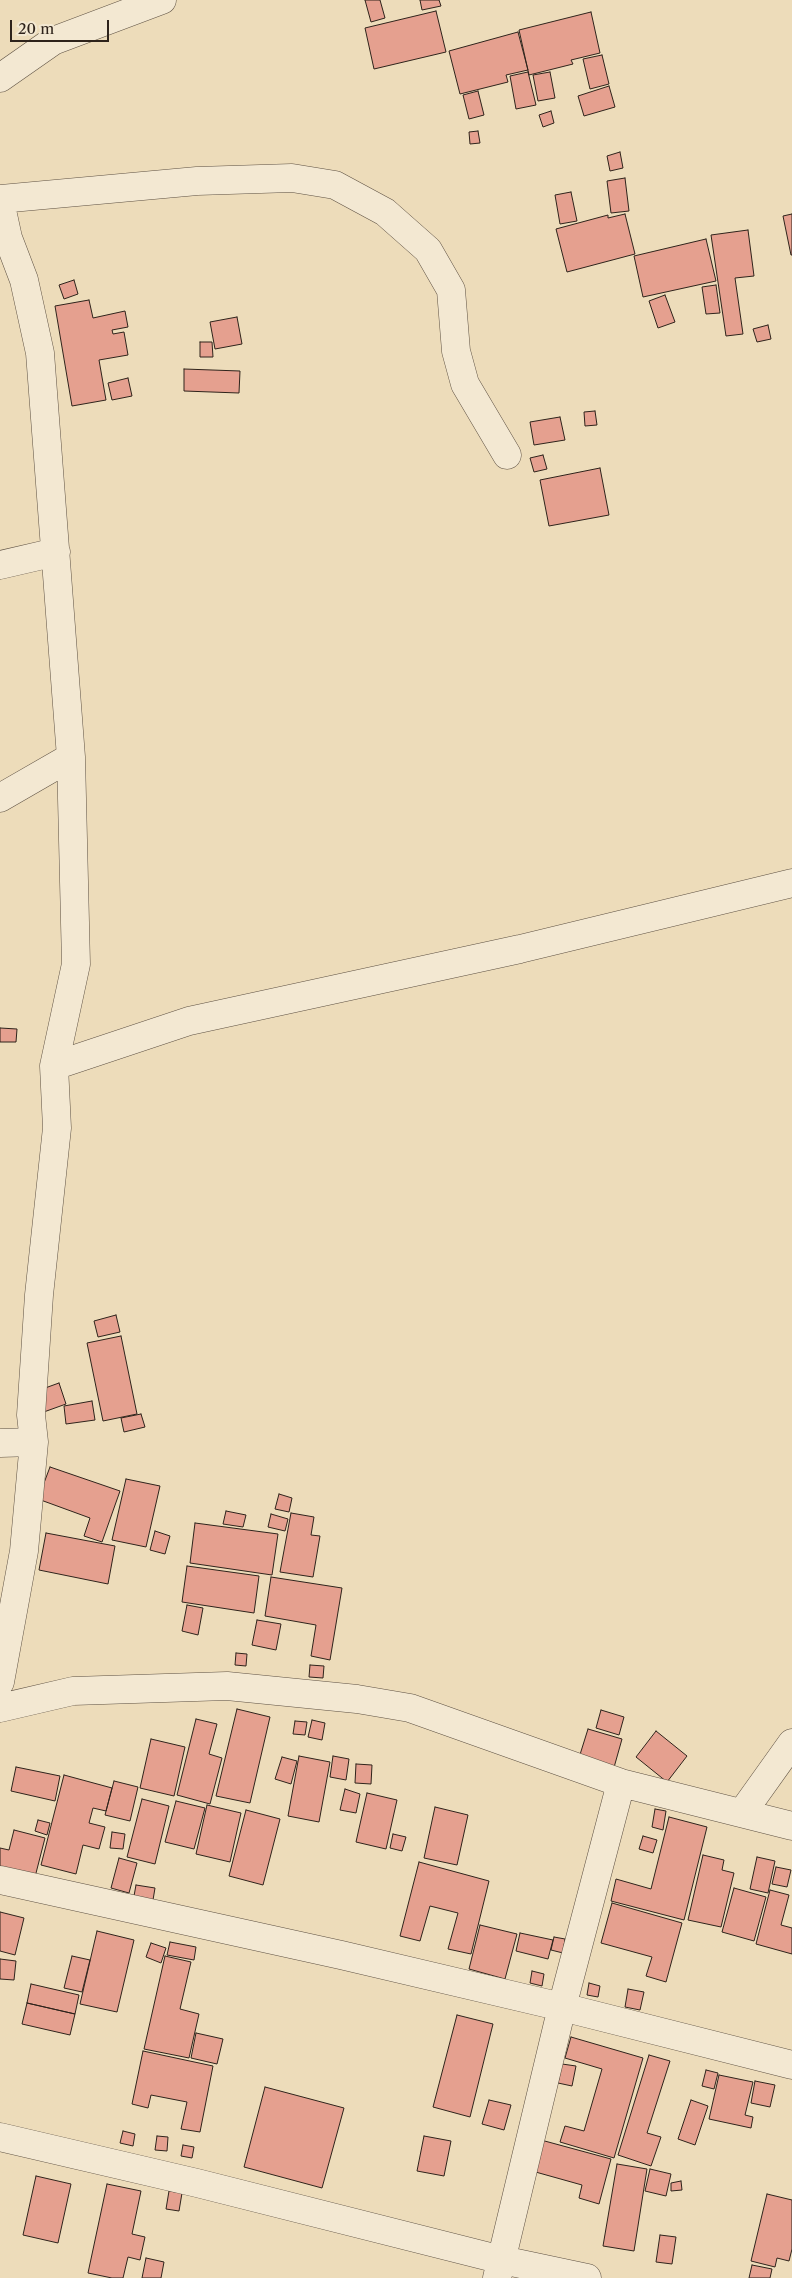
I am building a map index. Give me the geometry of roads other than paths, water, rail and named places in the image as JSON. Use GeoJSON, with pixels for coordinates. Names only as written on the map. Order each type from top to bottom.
{"type":"FeatureCollection","features":[{"type":"Feature","properties":{"kind":"street"},"geometry":{"type":"LineString","coordinates":[[0,78],[53,41],[162,0]]}},
{"type":"Feature","properties":{"kind":"street"},"geometry":{"type":"LineString","coordinates":[[0,1682],[24,1551],[34,1442],[31,1415],[39,1296],[57,1128],[54,1066],[76,964],[71,757],[40,353],[12,282],[8,238],[0,200],[197,181],[292,178],[334,185],[385,212],[428,250],[451,290],[456,351],[465,384],[507,455]]}},
{"type":"Feature","properties":{"kind":"street"},"geometry":{"type":"LineString","coordinates":[[0,565],[56,552]]}},
{"type":"Feature","properties":{"kind":"street"},"geometry":{"type":"LineString","coordinates":[[0,798],[71,757]]}},
{"type":"Feature","properties":{"kind":"street"},"geometry":{"type":"LineString","coordinates":[[54,1066],[189,1020],[520,949],[792,883]]}},
{"type":"Feature","properties":{"kind":"street"},"geometry":{"type":"LineString","coordinates":[[0,1443],[34,1442]]}},
{"type":"Feature","properties":{"kind":"street"},"geometry":{"type":"LineString","coordinates":[[0,1708],[73,1691],[227,1686],[357,1699],[410,1708],[622,1783],[792,1826]]}},
{"type":"Feature","properties":{"kind":"street"},"geometry":{"type":"LineString","coordinates":[[742,1813],[792,1743]]}},
{"type":"Feature","properties":{"kind":"street"},"geometry":{"type":"LineString","coordinates":[[500,2269],[562,2007],[622,1783]]}},
{"type":"Feature","properties":{"kind":"street"},"geometry":{"type":"LineString","coordinates":[[0,1880],[331,1952],[562,2007],[792,2065]]}},
{"type":"Feature","properties":{"kind":"street"},"geometry":{"type":"LineString","coordinates":[[0,2137],[207,2185],[500,2269],[587,2278]]}}]}
